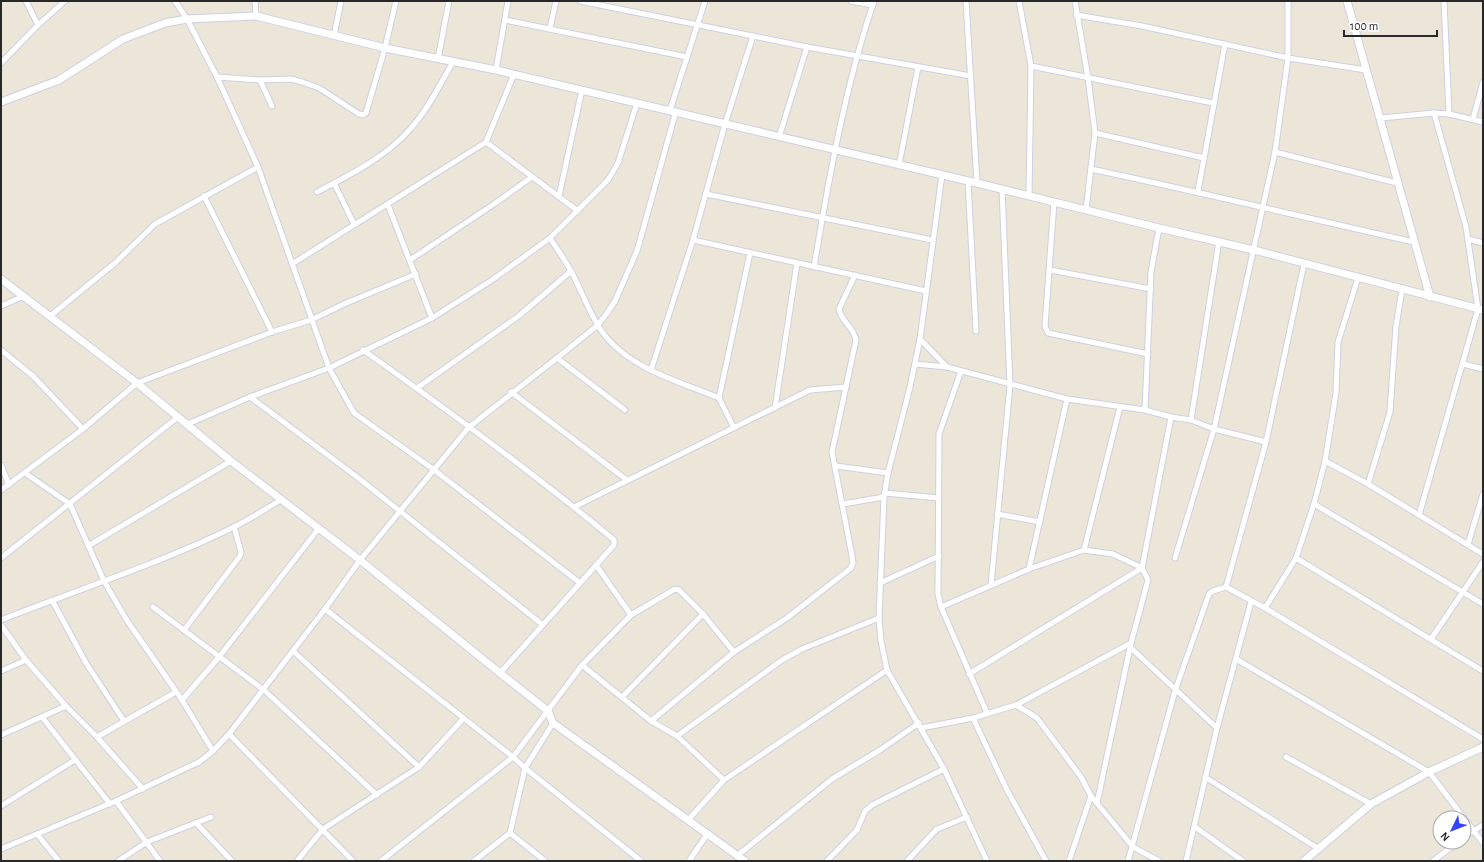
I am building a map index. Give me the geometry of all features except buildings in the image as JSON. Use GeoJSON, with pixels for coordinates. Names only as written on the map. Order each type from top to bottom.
{"type":"FeatureCollection","features":[{"type":"Feature","properties":{"kind":"main road"},"geometry":{"type":"LineString","coordinates":[[1347,1],[1381,118],[1397,183],[1430,298]]}},
{"type":"Feature","properties":{"kind":"main road"},"geometry":{"type":"LineString","coordinates":[[1,102],[59,80],[123,38],[165,23],[187,19],[256,16],[385,48],[496,70],[637,102],[899,166],[977,183],[1159,228],[1219,241],[1430,298],[1481,309]]}},
{"type":"Feature","properties":{"kind":"main road"},"geometry":{"type":"LineString","coordinates":[[1,279],[137,382],[231,460],[320,528],[548,711],[553,723],[689,819],[745,861]]}},
{"type":"Feature","properties":{"kind":"main road"},"geometry":{"type":"LineString","coordinates":[[1304,861],[1371,804],[1429,772],[1483,747]]}},
{"type":"Feature","properties":{"kind":"street"},"geometry":{"type":"LineString","coordinates":[[26,1],[38,25]]}},
{"type":"Feature","properties":{"kind":"street"},"geometry":{"type":"LineString","coordinates":[[1,62],[38,25],[65,1]]}},
{"type":"Feature","properties":{"kind":"street"},"geometry":{"type":"LineString","coordinates":[[175,1],[187,19],[217,77],[258,166],[329,368],[356,416],[433,469],[580,583]]}},
{"type":"Feature","properties":{"kind":"street"},"geometry":{"type":"LineString","coordinates":[[256,1],[256,16]]}},
{"type":"Feature","properties":{"kind":"street"},"geometry":{"type":"LineString","coordinates":[[334,36],[341,1]]}},
{"type":"Feature","properties":{"kind":"street"},"geometry":{"type":"LineString","coordinates":[[217,77],[260,80],[291,79],[319,88],[359,114],[363,115],[366,113],[385,48],[396,1]]}},
{"type":"Feature","properties":{"kind":"street"},"geometry":{"type":"LineString","coordinates":[[438,59],[449,1]]}},
{"type":"Feature","properties":{"kind":"street"},"geometry":{"type":"LineString","coordinates":[[496,70],[508,1]]}},
{"type":"Feature","properties":{"kind":"street"},"geometry":{"type":"LineString","coordinates":[[550,28],[556,1]]}},
{"type":"Feature","properties":{"kind":"street"},"geometry":{"type":"LineString","coordinates":[[580,1],[807,47],[858,54],[918,67],[971,76]]}},
{"type":"Feature","properties":{"kind":"street"},"geometry":{"type":"LineString","coordinates":[[1,849],[144,789],[199,762],[213,751],[229,734],[264,690],[360,560],[433,469],[469,427],[598,325],[615,301],[638,251],[687,57],[705,1]]}},
{"type":"Feature","properties":{"kind":"street"},"geometry":{"type":"LineString","coordinates":[[814,267],[834,150],[858,54],[874,3],[851,1]]}},
{"type":"Feature","properties":{"kind":"street"},"geometry":{"type":"LineString","coordinates":[[966,1],[977,183]]}},
{"type":"Feature","properties":{"kind":"street"},"geometry":{"type":"LineString","coordinates":[[1020,1],[1031,66],[1029,196]]}},
{"type":"Feature","properties":{"kind":"street"},"geometry":{"type":"LineString","coordinates":[[1075,1],[1076,15],[1088,78],[1095,133],[1086,210]]}},
{"type":"Feature","properties":{"kind":"street"},"geometry":{"type":"LineString","coordinates":[[1175,558],[1214,429],[1275,152],[1288,58],[1288,1]]}},
{"type":"Feature","properties":{"kind":"street"},"geometry":{"type":"LineString","coordinates":[[1444,1],[1449,114]]}},
{"type":"Feature","properties":{"kind":"street"},"geometry":{"type":"LineString","coordinates":[[1076,15],[1142,26],[1288,58],[1366,70]]}},
{"type":"Feature","properties":{"kind":"street"},"geometry":{"type":"LineString","coordinates":[[505,20],[687,57]]}},
{"type":"Feature","properties":{"kind":"street"},"geometry":{"type":"LineString","coordinates":[[651,370],[693,240],[725,124],[753,36]]}},
{"type":"Feature","properties":{"kind":"street"},"geometry":{"type":"LineString","coordinates":[[1198,191],[1225,44]]}},
{"type":"Feature","properties":{"kind":"street"},"geometry":{"type":"LineString","coordinates":[[779,137],[807,47]]}},
{"type":"Feature","properties":{"kind":"street"},"geometry":{"type":"LineString","coordinates":[[317,192],[380,155],[407,133],[422,114],[453,62]]}},
{"type":"Feature","properties":{"kind":"street"},"geometry":{"type":"LineString","coordinates":[[1031,66],[1213,103]]}},
{"type":"Feature","properties":{"kind":"street"},"geometry":{"type":"LineString","coordinates":[[899,166],[918,67]]}},
{"type":"Feature","properties":{"kind":"street"},"geometry":{"type":"LineString","coordinates":[[292,264],[486,142],[514,74]]}},
{"type":"Feature","properties":{"kind":"street"},"geometry":{"type":"LineString","coordinates":[[260,80],[272,106]]}},
{"type":"Feature","properties":{"kind":"street"},"geometry":{"type":"LineString","coordinates":[[1473,119],[1483,82]]}},
{"type":"Feature","properties":{"kind":"street"},"geometry":{"type":"LineString","coordinates":[[559,196],[582,90]]}},
{"type":"Feature","properties":{"kind":"street"},"geometry":{"type":"LineString","coordinates":[[188,424],[250,397],[329,368],[432,318],[492,280],[550,238],[578,211],[614,172],[624,149],[637,102]]}},
{"type":"Feature","properties":{"kind":"street"},"geometry":{"type":"LineString","coordinates":[[1419,515],[1462,364],[1481,309],[1468,239],[1434,113]]}},
{"type":"Feature","properties":{"kind":"street"},"geometry":{"type":"LineString","coordinates":[[1381,118],[1434,113],[1449,114],[1483,122]]}},
{"type":"Feature","properties":{"kind":"street"},"geometry":{"type":"LineString","coordinates":[[1095,133],[1204,158]]}},
{"type":"Feature","properties":{"kind":"street"},"geometry":{"type":"LineString","coordinates":[[486,142],[578,211]]}},
{"type":"Feature","properties":{"kind":"street"},"geometry":{"type":"LineString","coordinates":[[1275,152],[1397,183]]}},
{"type":"Feature","properties":{"kind":"street"},"geometry":{"type":"LineString","coordinates":[[50,316],[119,259],[155,224],[258,166]]}},
{"type":"Feature","properties":{"kind":"street"},"geometry":{"type":"LineString","coordinates":[[1091,169],[1198,191],[1262,208],[1414,242]]}},
{"type":"Feature","properties":{"kind":"street"},"geometry":{"type":"LineString","coordinates":[[942,175],[932,240],[920,339],[888,473],[885,495],[879,618],[881,641],[887,670],[944,769],[967,817],[984,860]]}},
{"type":"Feature","properties":{"kind":"street"},"geometry":{"type":"LineString","coordinates":[[410,260],[532,177]]}},
{"type":"Feature","properties":{"kind":"street"},"geometry":{"type":"LineString","coordinates":[[968,181],[976,331]]}},
{"type":"Feature","properties":{"kind":"street"},"geometry":{"type":"LineString","coordinates":[[334,183],[354,224]]}},
{"type":"Feature","properties":{"kind":"street"},"geometry":{"type":"LineString","coordinates":[[991,585],[1010,385],[1002,190]]}},
{"type":"Feature","properties":{"kind":"street"},"geometry":{"type":"LineString","coordinates":[[706,194],[932,240]]}},
{"type":"Feature","properties":{"kind":"street"},"geometry":{"type":"LineString","coordinates":[[204,196],[272,332]]}},
{"type":"Feature","properties":{"kind":"street"},"geometry":{"type":"LineString","coordinates":[[1054,202],[1045,326],[1049,334],[1148,354]]}},
{"type":"Feature","properties":{"kind":"street"},"geometry":{"type":"LineString","coordinates":[[388,205],[432,318]]}},
{"type":"Feature","properties":{"kind":"street"},"geometry":{"type":"LineString","coordinates":[[1144,410],[1151,272],[1159,228]]}},
{"type":"Feature","properties":{"kind":"street"},"geometry":{"type":"LineString","coordinates":[[550,238],[571,271],[606,338],[627,356],[651,370],[719,398]]}},
{"type":"Feature","properties":{"kind":"street"},"geometry":{"type":"LineString","coordinates":[[1468,239],[1483,243]]}},
{"type":"Feature","properties":{"kind":"street"},"geometry":{"type":"LineString","coordinates":[[693,240],[926,291]]}},
{"type":"Feature","properties":{"kind":"street"},"geometry":{"type":"LineString","coordinates":[[1191,420],[1219,241]]}},
{"type":"Feature","properties":{"kind":"street"},"geometry":{"type":"LineString","coordinates":[[734,428],[719,398],[750,253]]}},
{"type":"Feature","properties":{"kind":"street"},"geometry":{"type":"LineString","coordinates":[[775,408],[797,263]]}},
{"type":"Feature","properties":{"kind":"street"},"geometry":{"type":"LineString","coordinates":[[1226,587],[1266,442],[1304,264]]}},
{"type":"Feature","properties":{"kind":"street"},"geometry":{"type":"LineString","coordinates":[[1050,270],[1151,289]]}},
{"type":"Feature","properties":{"kind":"street"},"geometry":{"type":"LineString","coordinates":[[417,388],[520,315],[571,271]]}},
{"type":"Feature","properties":{"kind":"street"},"geometry":{"type":"LineString","coordinates":[[1,490],[83,429],[137,382],[272,332],[312,320],[344,304],[416,274]]}},
{"type":"Feature","properties":{"kind":"street"},"geometry":{"type":"LineString","coordinates":[[651,721],[734,652],[787,618],[851,568],[853,562],[836,466],[832,452],[856,340],[854,334],[842,319],[839,309],[855,275]]}},
{"type":"Feature","properties":{"kind":"street"},"geometry":{"type":"LineString","coordinates":[[1265,608],[1296,558],[1314,504],[1325,461],[1336,393],[1338,342],[1358,278]]}},
{"type":"Feature","properties":{"kind":"street"},"geometry":{"type":"LineString","coordinates":[[1368,484],[1390,412],[1396,326],[1402,290]]}},
{"type":"Feature","properties":{"kind":"street"},"geometry":{"type":"LineString","coordinates":[[1,306],[24,296]]}},
{"type":"Feature","properties":{"kind":"street"},"geometry":{"type":"LineString","coordinates":[[920,339],[947,367]]}},
{"type":"Feature","properties":{"kind":"street"},"geometry":{"type":"LineString","coordinates":[[1,350],[33,376],[83,429]]}},
{"type":"Feature","properties":{"kind":"street"},"geometry":{"type":"LineString","coordinates":[[364,350],[469,427],[574,507],[614,540],[614,545],[500,673]]}},
{"type":"Feature","properties":{"kind":"street"},"geometry":{"type":"LineString","coordinates":[[557,358],[625,410]]}},
{"type":"Feature","properties":{"kind":"street"},"geometry":{"type":"LineString","coordinates":[[915,364],[947,367],[1067,399],[1144,410],[1191,420],[1214,429],[1266,442]]}},
{"type":"Feature","properties":{"kind":"street"},"geometry":{"type":"LineString","coordinates":[[1462,364],[1483,370]]}},
{"type":"Feature","properties":{"kind":"street"},"geometry":{"type":"LineString","coordinates":[[961,371],[939,434],[938,594],[941,607],[987,713]]}},
{"type":"Feature","properties":{"kind":"street"},"geometry":{"type":"LineString","coordinates":[[574,507],[815,389],[846,387]]}},
{"type":"Feature","properties":{"kind":"street"},"geometry":{"type":"LineString","coordinates":[[512,392],[627,480]]}},
{"type":"Feature","properties":{"kind":"street"},"geometry":{"type":"LineString","coordinates":[[250,397],[357,477],[543,625]]}},
{"type":"Feature","properties":{"kind":"street"},"geometry":{"type":"LineString","coordinates":[[1029,569],[1067,399]]}},
{"type":"Feature","properties":{"kind":"street"},"geometry":{"type":"LineString","coordinates":[[1084,550],[1120,407]]}},
{"type":"Feature","properties":{"kind":"street"},"geometry":{"type":"LineString","coordinates":[[1,558],[178,417]]}},
{"type":"Feature","properties":{"kind":"street"},"geometry":{"type":"LineString","coordinates":[[969,674],[1142,568],[1172,417]]}},
{"type":"Feature","properties":{"kind":"street"},"geometry":{"type":"LineString","coordinates":[[88,546],[231,460]]}},
{"type":"Feature","properties":{"kind":"street"},"geometry":{"type":"LineString","coordinates":[[1325,461],[1368,484],[1483,554]]}},
{"type":"Feature","properties":{"kind":"street"},"geometry":{"type":"LineString","coordinates":[[1,465],[9,484]]}},
{"type":"Feature","properties":{"kind":"street"},"geometry":{"type":"LineString","coordinates":[[836,466],[888,473]]}},
{"type":"Feature","properties":{"kind":"street"},"geometry":{"type":"LineString","coordinates":[[25,473],[70,504],[104,582],[130,626],[182,700],[213,751]]}},
{"type":"Feature","properties":{"kind":"street"},"geometry":{"type":"LineString","coordinates":[[1468,544],[1483,494]]}},
{"type":"Feature","properties":{"kind":"street"},"geometry":{"type":"LineString","coordinates":[[843,504],[885,495],[939,498]]}},
{"type":"Feature","properties":{"kind":"street"},"geometry":{"type":"LineString","coordinates":[[1,620],[104,582],[234,527],[282,500]]}},
{"type":"Feature","properties":{"kind":"street"},"geometry":{"type":"LineString","coordinates":[[1314,504],[1483,604]]}},
{"type":"Feature","properties":{"kind":"street"},"geometry":{"type":"LineString","coordinates":[[998,514],[1040,522]]}},
{"type":"Feature","properties":{"kind":"street"},"geometry":{"type":"LineString","coordinates":[[184,630],[240,556],[241,552],[234,527]]}},
{"type":"Feature","properties":{"kind":"street"},"geometry":{"type":"LineString","coordinates":[[182,700],[219,657],[320,528]]}},
{"type":"Feature","properties":{"kind":"street"},"geometry":{"type":"LineString","coordinates":[[941,607],[1029,569],[1084,550],[1113,554],[1142,568],[1148,580],[1131,646],[1097,803]]}},
{"type":"Feature","properties":{"kind":"street"},"geometry":{"type":"LineString","coordinates":[[880,583],[939,556]]}},
{"type":"Feature","properties":{"kind":"street"},"geometry":{"type":"LineString","coordinates":[[1296,558],[1483,671]]}},
{"type":"Feature","properties":{"kind":"street"},"geometry":{"type":"LineString","coordinates":[[1431,639],[1483,562]]}},
{"type":"Feature","properties":{"kind":"street"},"geometry":{"type":"LineString","coordinates":[[596,565],[630,615]]}},
{"type":"Feature","properties":{"kind":"street"},"geometry":{"type":"LineString","coordinates":[[1128,861],[1175,691],[1209,594],[1213,591],[1226,587],[1251,602],[1265,608],[1483,738]]}},
{"type":"Feature","properties":{"kind":"street"},"geometry":{"type":"LineString","coordinates":[[381,861],[513,757],[582,665],[630,615],[677,589],[703,614],[734,652]]}},
{"type":"Feature","properties":{"kind":"street"},"geometry":{"type":"LineString","coordinates":[[52,600],[86,663],[124,721]]}},
{"type":"Feature","properties":{"kind":"street"},"geometry":{"type":"LineString","coordinates":[[1186,861],[1195,828],[1216,728],[1251,602]]}},
{"type":"Feature","properties":{"kind":"street"},"geometry":{"type":"LineString","coordinates":[[153,607],[264,690],[377,795]]}},
{"type":"Feature","properties":{"kind":"street"},"geometry":{"type":"LineString","coordinates":[[325,609],[513,757],[641,861]]}},
{"type":"Feature","properties":{"kind":"street"},"geometry":{"type":"LineString","coordinates":[[622,697],[703,614]]}},
{"type":"Feature","properties":{"kind":"street"},"geometry":{"type":"LineString","coordinates":[[677,736],[782,660],[802,649],[879,618]]}},
{"type":"Feature","properties":{"kind":"street"},"geometry":{"type":"LineString","coordinates":[[1,625],[26,660],[66,706],[97,737],[144,789]]}},
{"type":"Feature","properties":{"kind":"street"},"geometry":{"type":"LineString","coordinates":[[1131,646],[1175,691],[1216,728]]}},
{"type":"Feature","properties":{"kind":"street"},"geometry":{"type":"LineString","coordinates":[[738,855],[832,779],[920,726],[973,718],[1016,705],[1131,646]]}},
{"type":"Feature","properties":{"kind":"street"},"geometry":{"type":"LineString","coordinates":[[293,652],[419,767]]}},
{"type":"Feature","properties":{"kind":"street"},"geometry":{"type":"LineString","coordinates":[[1236,659],[1429,772],[1474,829],[1483,843]]}},
{"type":"Feature","properties":{"kind":"street"},"geometry":{"type":"LineString","coordinates":[[1,671],[26,660]]}},
{"type":"Feature","properties":{"kind":"street"},"geometry":{"type":"LineString","coordinates":[[582,665],[651,721],[677,736],[724,780]]}},
{"type":"Feature","properties":{"kind":"street"},"geometry":{"type":"LineString","coordinates":[[689,819],[724,780],[887,670]]}},
{"type":"Feature","properties":{"kind":"street"},"geometry":{"type":"LineString","coordinates":[[97,737],[176,692]]}},
{"type":"Feature","properties":{"kind":"street"},"geometry":{"type":"LineString","coordinates":[[1016,705],[1037,718],[1081,777],[1091,796],[1133,847],[1159,861]]}},
{"type":"Feature","properties":{"kind":"street"},"geometry":{"type":"LineString","coordinates":[[1,735],[66,706]]}},
{"type":"Feature","properties":{"kind":"street"},"geometry":{"type":"LineString","coordinates":[[42,717],[110,804]]}},
{"type":"Feature","properties":{"kind":"street"},"geometry":{"type":"LineString","coordinates":[[973,718],[1006,788],[1046,861]]}},
{"type":"Feature","properties":{"kind":"street"},"geometry":{"type":"LineString","coordinates":[[297,861],[323,829],[419,767],[463,719]]}},
{"type":"Feature","properties":{"kind":"street"},"geometry":{"type":"LineString","coordinates":[[474,861],[510,833],[525,768],[553,723]]}},
{"type":"Feature","properties":{"kind":"street"},"geometry":{"type":"LineString","coordinates":[[229,734],[353,861]]}},
{"type":"Feature","properties":{"kind":"street"},"geometry":{"type":"LineString","coordinates":[[1286,757],[1371,804]]}},
{"type":"Feature","properties":{"kind":"street"},"geometry":{"type":"LineString","coordinates":[[1,806],[75,760]]}},
{"type":"Feature","properties":{"kind":"street"},"geometry":{"type":"LineString","coordinates":[[827,861],[860,826],[865,811],[872,805],[944,769]]}},
{"type":"Feature","properties":{"kind":"street"},"geometry":{"type":"LineString","coordinates":[[1205,777],[1319,849]]}},
{"type":"Feature","properties":{"kind":"street"},"geometry":{"type":"LineString","coordinates":[[1069,861],[1091,796]]}},
{"type":"Feature","properties":{"kind":"street"},"geometry":{"type":"LineString","coordinates":[[116,801],[160,861]]}},
{"type":"Feature","properties":{"kind":"street"},"geometry":{"type":"LineString","coordinates":[[118,861],[147,842],[211,817]]}},
{"type":"Feature","properties":{"kind":"street"},"geometry":{"type":"LineString","coordinates":[[907,861],[937,829],[967,817]]}},
{"type":"Feature","properties":{"kind":"street"},"geometry":{"type":"LineString","coordinates":[[196,823],[232,861]]}},
{"type":"Feature","properties":{"kind":"street"},"geometry":{"type":"LineString","coordinates":[[1474,829],[1483,824]]}},
{"type":"Feature","properties":{"kind":"street"},"geometry":{"type":"LineString","coordinates":[[1195,828],[1243,861]]}},
{"type":"Feature","properties":{"kind":"street"},"geometry":{"type":"LineString","coordinates":[[510,833],[545,861]]}},
{"type":"Feature","properties":{"kind":"street"},"geometry":{"type":"LineString","coordinates":[[689,861],[708,833]]}},
{"type":"Feature","properties":{"kind":"street"},"geometry":{"type":"LineString","coordinates":[[37,834],[59,861]]}},
{"type":"Feature","properties":{"kind":"street"},"geometry":{"type":"LineString","coordinates":[[1434,861],[1448,850]]}}]}
